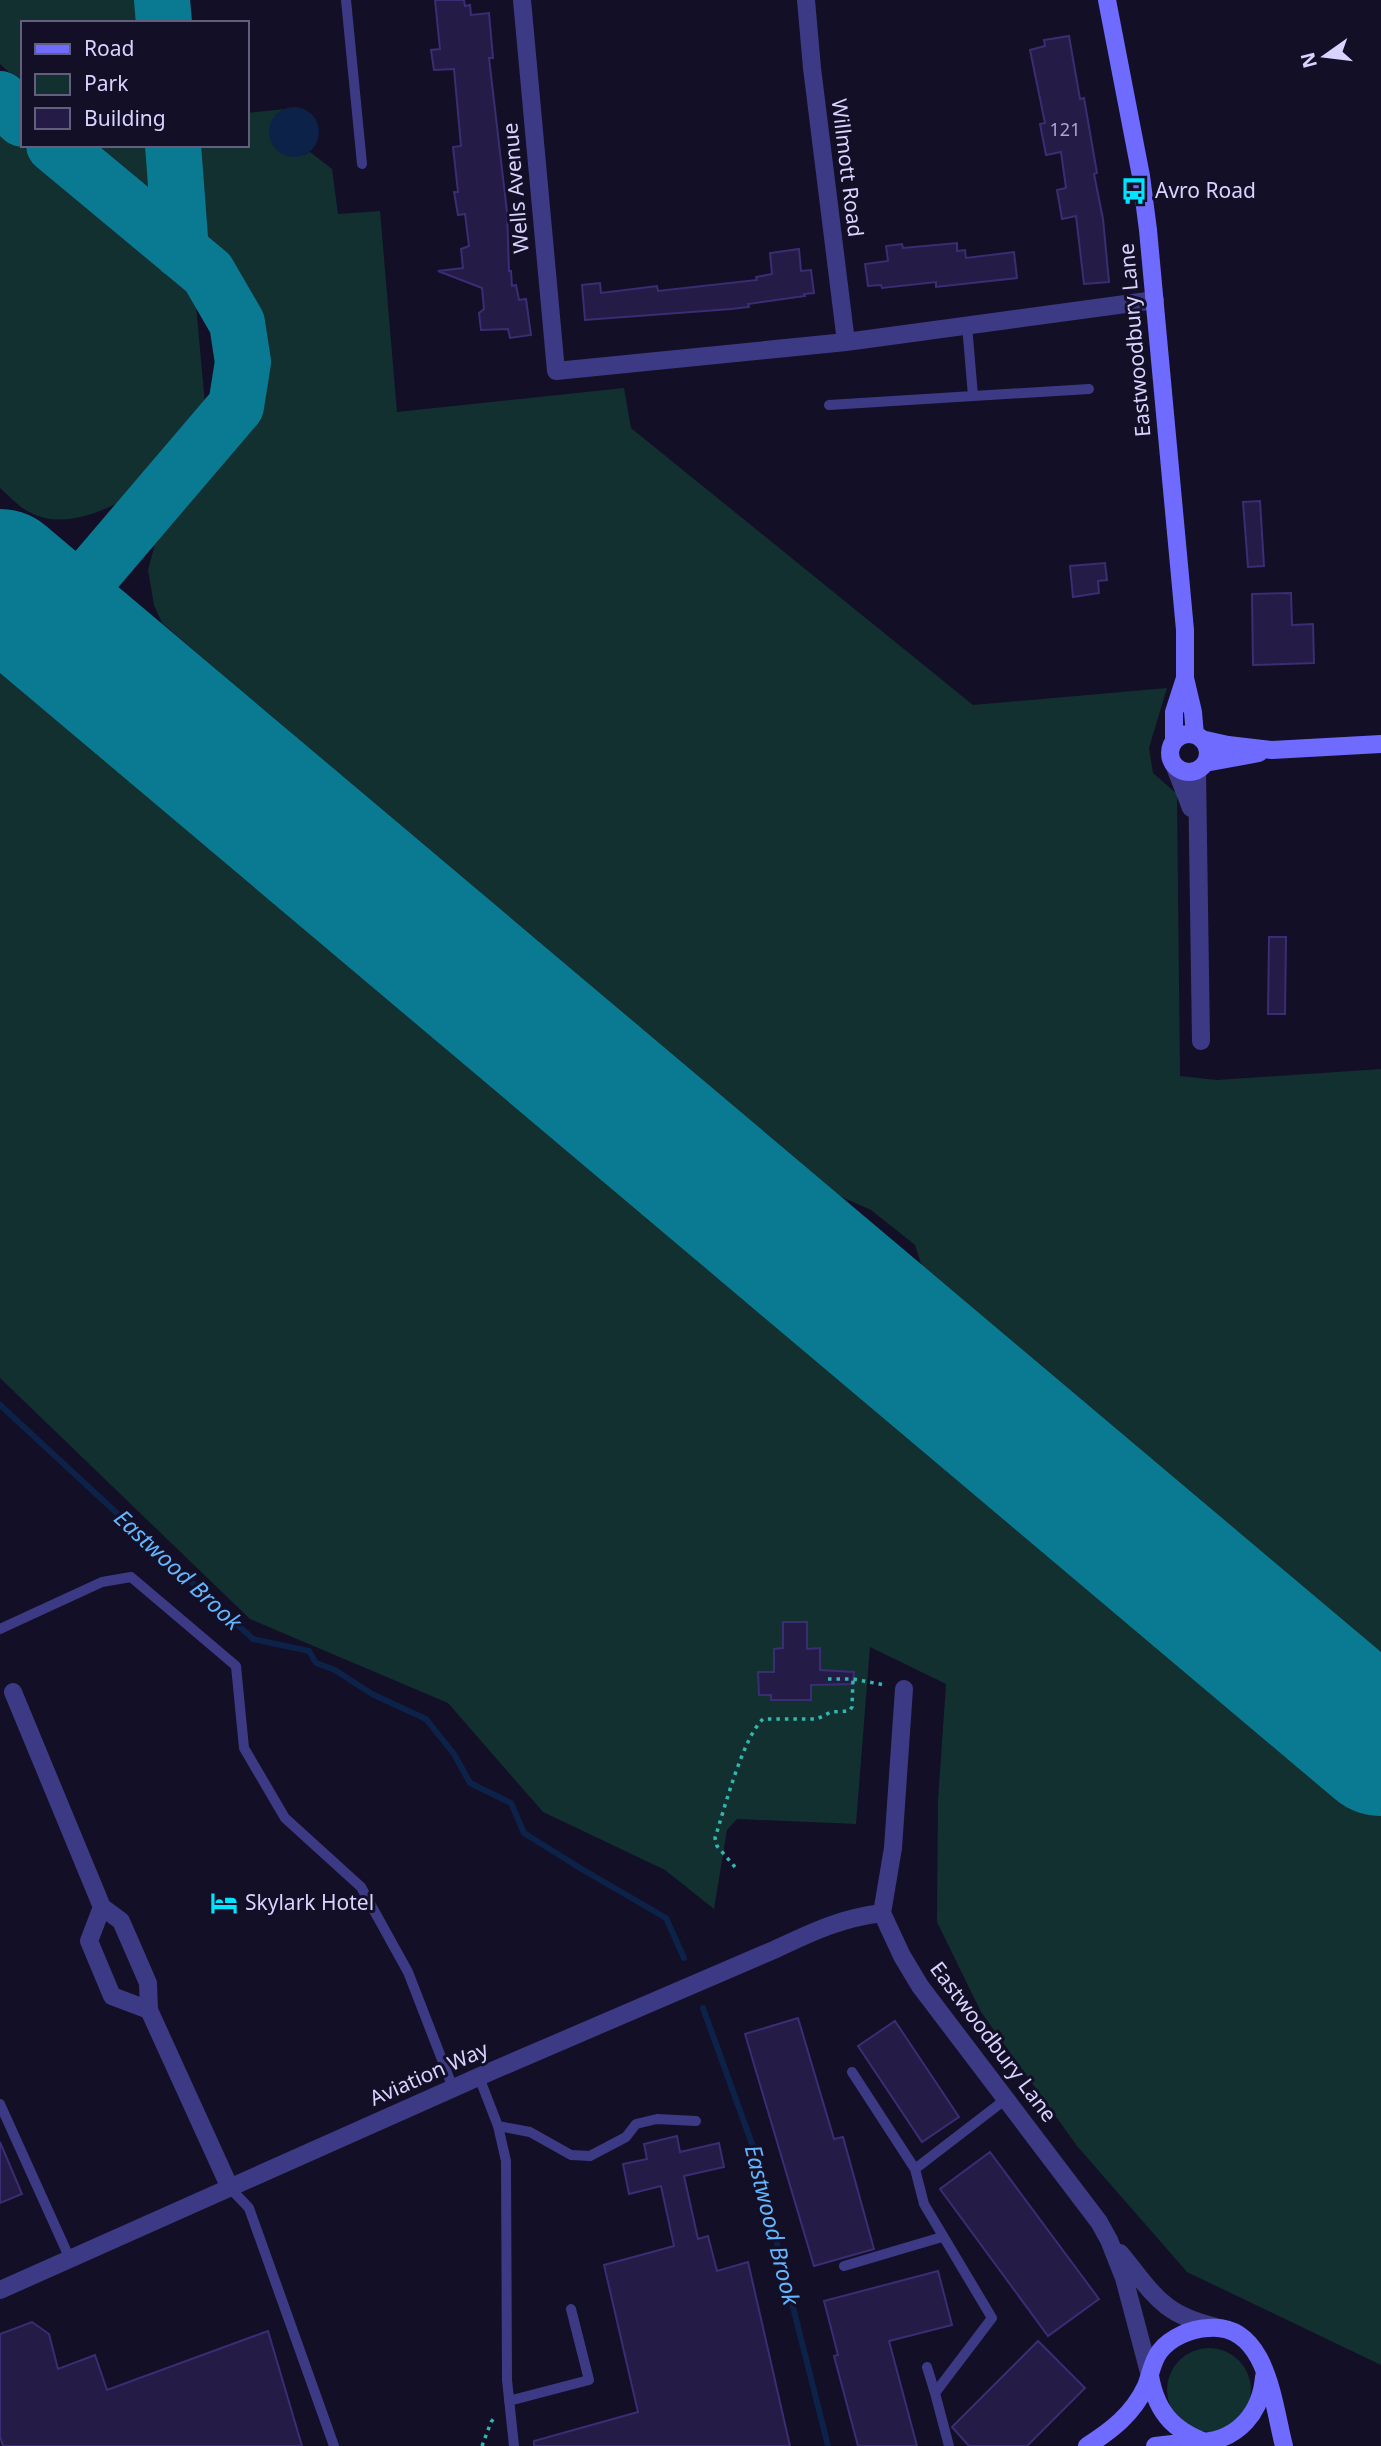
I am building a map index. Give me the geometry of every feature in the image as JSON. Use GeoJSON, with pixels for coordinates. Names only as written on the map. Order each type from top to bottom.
{"type":"FeatureCollection","features":[{"type":"Feature","properties":{"kind":"street","name":"Wells Avenue"},"geometry":{"type":"LineString","coordinates":[[522,0],[556,371],[846,342]]}},
{"type":"Feature","properties":{"kind":"street","name":"Willmott Road"},"geometry":{"type":"LineString","coordinates":[[806,0],[813,82],[846,342]]}},
{"type":"Feature","properties":{"kind":"street","name":"Eastwoodbury Lane"},"geometry":{"type":"LineString","coordinates":[[1107,0],[1141,176],[1185,631],[1185,678],[1198,737]]}},
{"type":"Feature","properties":{"kind":"street"},"geometry":{"type":"LineString","coordinates":[[846,342],[1155,300]]}},
{"type":"Feature","properties":{"kind":"street","name":"Eastwoodbury Lane"},"geometry":{"type":"LineString","coordinates":[[1174,741],[1174,712],[1185,678]]}},
{"type":"Feature","properties":{"kind":"street"},"geometry":{"type":"LineString","coordinates":[[1197,836],[1189,798],[1170,758],[1174,741],[1180,736],[1272,750],[1381,744]]}},
{"type":"Feature","properties":{"kind":"street"},"geometry":{"type":"LineString","coordinates":[[1198,737],[1208,754],[1201,767],[1197,836],[1201,1041]]}},
{"type":"Feature","properties":{"kind":"street"},"geometry":{"type":"LineString","coordinates":[[1175,766],[1186,772],[1272,750]]}},
{"type":"Feature","properties":{"kind":"street"},"geometry":{"type":"LineString","coordinates":[[882,1913],[893,1848],[904,1689]]}},
{"type":"Feature","properties":{"kind":"street"},"geometry":{"type":"LineString","coordinates":[[13,1692],[102,1907],[121,1921],[148,1983],[149,2010],[230,2188]]}},
{"type":"Feature","properties":{"kind":"street"},"geometry":{"type":"LineString","coordinates":[[102,1907],[89,1941],[112,1996],[149,2010]]}},
{"type":"Feature","properties":{"kind":"street","name":"Eastwoodbury Lane"},"geometry":{"type":"LineString","coordinates":[[882,1913],[902,1956],[920,1986],[1081,2197],[1109,2240],[1155,2296],[1171,2311],[1185,2318],[1231,2329],[1244,2337],[1258,2353],[1284,2446]]}},
{"type":"Feature","properties":{"kind":"street","name":"Aviation Way"},"geometry":{"type":"LineString","coordinates":[[0,2290],[823,1927],[853,1917],[882,1913]]}},
{"type":"Feature","properties":{"kind":"street","name":"Eastwoodbury Lane"},"geometry":{"type":"LineString","coordinates":[[1109,2240],[1130,2299],[1156,2398],[1164,2413],[1180,2431],[1206,2443]]}},
{"type":"Feature","properties":{"kind":"street"},"geometry":{"type":"LineString","coordinates":[[1087,2446],[1127,2416],[1142,2394],[1160,2351],[1173,2340],[1201,2328],[1216,2327]]}},
{"type":"Feature","properties":{"kind":"street"},"geometry":{"type":"LineString","coordinates":[[1155,2446],[1206,2443],[1233,2433],[1256,2409],[1262,2393],[1262,2363]]}},
{"type":"Feature","properties":{"kind":"lane"},"geometry":{"type":"LineString","coordinates":[[346,0],[362,164]]}},
{"type":"Feature","properties":{"kind":"lane"},"geometry":{"type":"LineString","coordinates":[[967,325],[973,396]]}},
{"type":"Feature","properties":{"kind":"lane"},"geometry":{"type":"LineString","coordinates":[[829,405],[1089,389]]}},
{"type":"Feature","properties":{"kind":"lane"},"geometry":{"type":"LineString","coordinates":[[0,1629],[102,1582],[131,1577],[236,1666],[244,1748],[285,1818],[361,1887],[408,1972],[453,2088]]}},
{"type":"Feature","properties":{"kind":"lane"},"geometry":{"type":"LineString","coordinates":[[852,2071],[915,2169],[924,2204],[992,2318],[934,2393]]}},
{"type":"Feature","properties":{"kind":"lane"},"geometry":{"type":"LineString","coordinates":[[479,2077],[498,2126],[506,2161],[507,2380],[514,2446]]}},
{"type":"Feature","properties":{"kind":"lane"},"geometry":{"type":"LineString","coordinates":[[915,2169],[1006,2099]]}},
{"type":"Feature","properties":{"kind":"lane"},"geometry":{"type":"LineString","coordinates":[[0,2104],[70,2259]]}},
{"type":"Feature","properties":{"kind":"lane"},"geometry":{"type":"LineString","coordinates":[[498,2126],[530,2132],[571,2155],[590,2156],[626,2137],[636,2124],[657,2119],[696,2121]]}},
{"type":"Feature","properties":{"kind":"lane"},"geometry":{"type":"LineString","coordinates":[[230,2188],[249,2208],[334,2446]]}},
{"type":"Feature","properties":{"kind":"lane"},"geometry":{"type":"LineString","coordinates":[[844,2266],[942,2237]]}},
{"type":"Feature","properties":{"kind":"lane"},"geometry":{"type":"LineString","coordinates":[[509,2400],[589,2380],[571,2309]]}},
{"type":"Feature","properties":{"kind":"lane"},"geometry":{"type":"LineString","coordinates":[[927,2367],[949,2446]]}},
{"type":"Feature","properties":{"kind":"path"},"geometry":{"type":"LineString","coordinates":[[828,1679],[852,1679],[904,1689]]}},
{"type":"Feature","properties":{"kind":"path"},"geometry":{"type":"LineString","coordinates":[[735,1867],[717,1846],[715,1838],[735,1774],[756,1726],[763,1719],[817,1719],[831,1712],[849,1711],[852,1707],[852,1679]]}},
{"type":"Feature","properties":{"kind":"green space"},"geometry":{"type":"Polygon","coordinates":[[[0,0],[154,0],[156,21],[21,21],[21,83],[0,64],[0,0]]]}},
{"type":"Feature","properties":{"kind":"green space"},"geometry":{"type":"Polygon","coordinates":[[[284,109],[275,115],[304,155],[310,152],[332,169],[338,214],[380,211],[397,412],[624,388],[631,428],[973,705],[1167,688],[1149,748],[1153,773],[1177,794],[1180,1076],[1217,1080],[1381,1069],[1381,1654],[1320,1603],[1312,1612],[924,1273],[915,1245],[871,1210],[824,1189],[162,623],[154,605],[148,570],[159,529],[251,417],[263,394],[269,347],[263,321],[234,264],[196,226],[189,210],[184,147],[248,147],[248,113],[284,109]]]}},
{"type":"Feature","properties":{"kind":"green space"},"geometry":{"type":"Polygon","coordinates":[[[0,127],[195,294],[205,404],[118,503],[97,512],[64,519],[41,517],[19,505],[0,488],[0,127]]]}},
{"type":"Feature","properties":{"kind":"green space"},"geometry":{"type":"Polygon","coordinates":[[[100,147],[165,147],[169,204],[100,147]]]}},
{"type":"Feature","properties":{"kind":"green space"},"geometry":{"type":"Polygon","coordinates":[[[0,645],[784,1307],[799,1336],[866,1379],[1140,1604],[1381,1809],[1381,2365],[1187,2272],[1077,2146],[981,2012],[937,1922],[938,1800],[946,1684],[870,1647],[856,1824],[737,1819],[727,1830],[714,1909],[665,1870],[543,1812],[448,1703],[250,1619],[0,1378],[0,645]]]}},
{"type":"Feature","properties":{"kind":"green space"},"geometry":{"type":"Polygon","coordinates":[[[1209,2348],[1225,2351],[1239,2360],[1248,2374],[1251,2390],[1248,2406],[1239,2420],[1225,2429],[1209,2432],[1193,2429],[1179,2420],[1170,2406],[1167,2390],[1170,2374],[1179,2360],[1193,2351],[1209,2348]]]}},
{"type":"Feature","properties":{"kind":"water"},"geometry":{"type":"Polygon","coordinates":[[[294,107],[311,115],[319,132],[311,149],[294,157],[277,149],[269,132],[277,115],[294,107]]]}},
{"type":"Feature","properties":{"kind":"building"},"geometry":{"type":"Polygon","coordinates":[[[435,0],[464,0],[465,6],[470,5],[471,15],[489,13],[493,58],[489,58],[507,212],[509,271],[519,300],[526,299],[531,335],[510,338],[508,329],[481,330],[479,313],[484,309],[482,288],[438,271],[463,268],[461,249],[469,246],[465,214],[458,215],[454,192],[458,192],[453,147],[461,146],[454,69],[434,70],[431,50],[440,49],[435,0]]]}},
{"type":"Feature","properties":{"kind":"building"},"geometry":{"type":"Polygon","coordinates":[[[1069,36],[1080,99],[1084,98],[1097,173],[1094,174],[1103,219],[1109,282],[1084,284],[1076,216],[1062,219],[1057,190],[1066,188],[1061,152],[1046,155],[1040,124],[1045,123],[1030,50],[1045,46],[1044,40],[1069,36]]]}},
{"type":"Feature","properties":{"kind":"building"},"geometry":{"type":"Polygon","coordinates":[[[957,243],[957,251],[965,250],[966,258],[1014,252],[1017,278],[936,287],[936,282],[882,288],[881,285],[868,286],[865,264],[888,261],[886,246],[902,244],[903,248],[957,243]]]}},
{"type":"Feature","properties":{"kind":"building"},"geometry":{"type":"Polygon","coordinates":[[[799,249],[801,271],[811,270],[814,293],[804,294],[805,296],[731,309],[585,320],[582,285],[600,283],[601,293],[657,286],[658,291],[757,280],[756,277],[772,274],[770,253],[799,249]]]}},
{"type":"Feature","properties":{"kind":"building"},"geometry":{"type":"Polygon","coordinates":[[[1260,501],[1264,566],[1248,567],[1243,502],[1260,501]]]}},
{"type":"Feature","properties":{"kind":"building"},"geometry":{"type":"Polygon","coordinates":[[[1105,563],[1107,580],[1098,581],[1099,593],[1073,597],[1070,566],[1105,563]]]}},
{"type":"Feature","properties":{"kind":"building"},"geometry":{"type":"Polygon","coordinates":[[[1291,593],[1292,625],[1313,624],[1314,663],[1253,665],[1252,594],[1291,593]]]}},
{"type":"Feature","properties":{"kind":"building"},"geometry":{"type":"Polygon","coordinates":[[[1269,937],[1286,937],[1285,1014],[1268,1014],[1269,937]]]}},
{"type":"Feature","properties":{"kind":"building"},"geometry":{"type":"Polygon","coordinates":[[[783,1622],[807,1622],[807,1649],[820,1648],[820,1670],[854,1672],[853,1684],[811,1685],[811,1700],[771,1700],[771,1695],[759,1695],[758,1672],[774,1672],[774,1649],[783,1648],[783,1622]]]}},
{"type":"Feature","properties":{"kind":"building"},"geometry":{"type":"Polygon","coordinates":[[[798,2018],[834,2139],[843,2137],[874,2249],[814,2266],[745,2034],[798,2018]]]}},
{"type":"Feature","properties":{"kind":"building"},"geometry":{"type":"Polygon","coordinates":[[[895,2021],[959,2117],[922,2142],[858,2046],[895,2021]]]}},
{"type":"Feature","properties":{"kind":"building"},"geometry":{"type":"Polygon","coordinates":[[[677,2136],[680,2152],[719,2143],[724,2167],[684,2176],[698,2239],[708,2236],[717,2271],[748,2262],[790,2446],[534,2446],[534,2441],[638,2412],[604,2265],[674,2246],[661,2186],[629,2194],[623,2164],[647,2159],[644,2144],[677,2136]]]}},
{"type":"Feature","properties":{"kind":"building"},"geometry":{"type":"Polygon","coordinates":[[[0,2142],[22,2194],[0,2203],[0,2142]]]}},
{"type":"Feature","properties":{"kind":"building"},"geometry":{"type":"Polygon","coordinates":[[[990,2152],[1099,2299],[1048,2336],[940,2189],[990,2152]]]}},
{"type":"Feature","properties":{"kind":"building"},"geometry":{"type":"Polygon","coordinates":[[[938,2271],[952,2325],[889,2341],[917,2446],[858,2446],[834,2356],[838,2355],[824,2301],[938,2271]]]}},
{"type":"Feature","properties":{"kind":"building"},"geometry":{"type":"Polygon","coordinates":[[[32,2322],[49,2334],[58,2369],[95,2355],[107,2390],[268,2331],[302,2446],[3,2446],[0,2436],[0,2334],[32,2322]]]}},
{"type":"Feature","properties":{"kind":"building"},"geometry":{"type":"Polygon","coordinates":[[[1038,2341],[1085,2388],[1027,2446],[969,2446],[952,2427],[1038,2341]]]}},
{"type":"Feature","properties":{"kind":"waterway","name":"Eastwood Brook"},"geometry":{"type":"LineString","coordinates":[[0,1405],[253,1639],[309,1651],[316,1663],[335,1670],[372,1694],[426,1719],[454,1754],[470,1783],[511,1803],[524,1833],[666,1918],[684,1958]]}},
{"type":"Feature","properties":{"kind":"waterway","name":"Eastwood Brook"},"geometry":{"type":"LineString","coordinates":[[703,2008],[752,2144],[828,2446]]}},
{"type":"Feature","properties":{"kind":"taxiway"},"geometry":{"type":"LineString","coordinates":[[162,0],[164,21]]}},
{"type":"Feature","properties":{"kind":"taxiway"},"geometry":{"type":"LineString","coordinates":[[0,99],[21,117]]}},
{"type":"Feature","properties":{"kind":"taxiway"},"geometry":{"type":"LineString","coordinates":[[0,579],[36,593],[58,594],[69,591],[91,576],[236,406],[243,362],[237,323],[208,273],[56,147]]}},
{"type":"Feature","properties":{"kind":"taxiway"},"geometry":{"type":"LineString","coordinates":[[173,147],[181,251]]}},
{"type":"Feature","properties":{"kind":"taxiway"},"geometry":{"type":"LineString","coordinates":[[90,656],[82,616],[84,597],[91,576]]}},
{"type":"Feature","properties":{"kind":"runway"},"geometry":{"type":"LineString","coordinates":[[0,580],[1381,1745]]}},
{"type":"Feature","properties":{"kind":"place","name":"Avro Road"},"geometry":{"type":"Point","coordinates":[1134,191]}},
{"type":"Feature","properties":{"kind":"place","name":"Skylark Hotel"},"geometry":{"type":"Point","coordinates":[224,1903]}}]}
